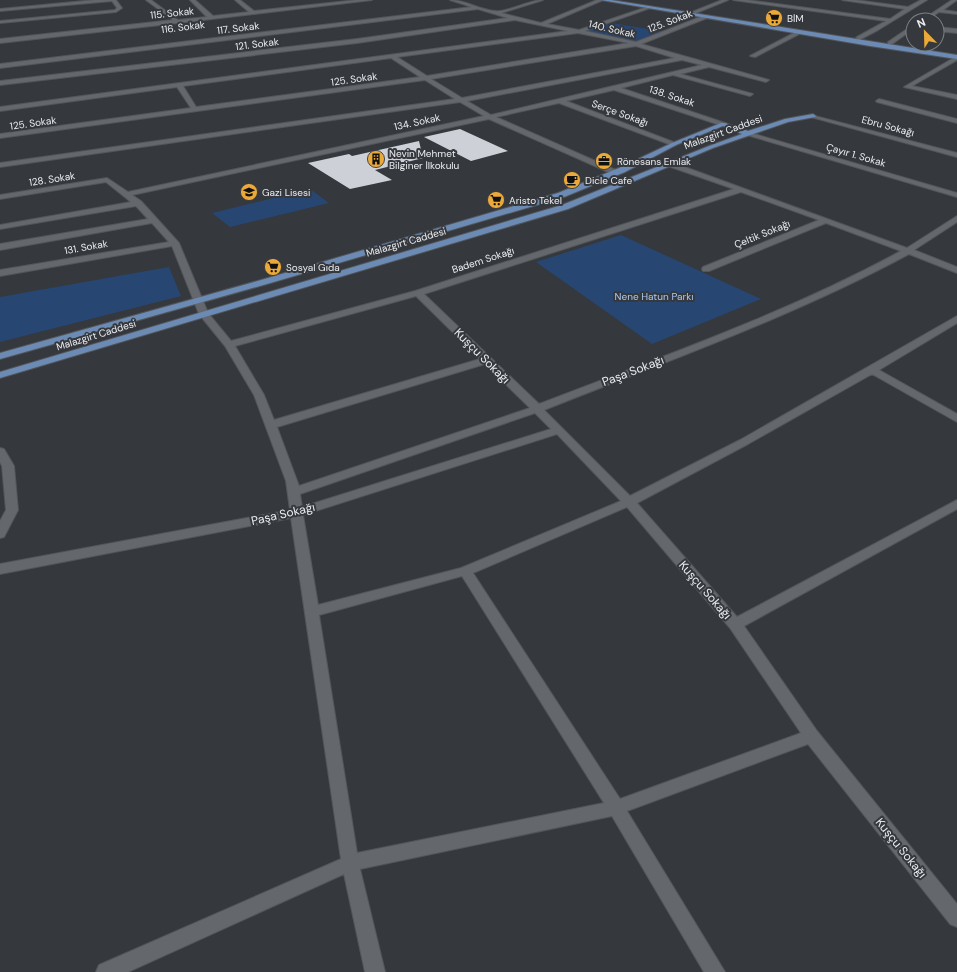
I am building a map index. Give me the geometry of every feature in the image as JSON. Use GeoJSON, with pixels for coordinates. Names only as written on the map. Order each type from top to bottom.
{"type":"FeatureCollection","features":[{"type":"Feature","properties":{"kind":"main road"},"geometry":{"type":"LineString","coordinates":[[602,0],[804,29],[957,54]]}},
{"type":"Feature","properties":{"kind":"main road"},"geometry":{"type":"LineString","coordinates":[[620,0],[694,12],[708,16],[798,32],[957,57]]}},
{"type":"Feature","properties":{"kind":"main road"},"geometry":{"type":"LineString","coordinates":[[798,32],[804,29]]}},
{"type":"Feature","properties":{"kind":"main road","name":"Malazgirt Caddesi"},"geometry":{"type":"LineString","coordinates":[[0,356],[201,307],[565,207],[786,120],[813,116]]}},
{"type":"Feature","properties":{"kind":"main road"},"geometry":{"type":"LineString","coordinates":[[723,124],[749,134]]}},
{"type":"Feature","properties":{"kind":"main road","name":"Malazgirt Caddesi"},"geometry":{"type":"LineString","coordinates":[[0,374],[201,307],[561,194],[615,173],[674,144],[723,124]]}},
{"type":"Feature","properties":{"kind":"street"},"geometry":{"type":"LineString","coordinates":[[54,0],[58,5]]}},
{"type":"Feature","properties":{"kind":"street"},"geometry":{"type":"LineString","coordinates":[[0,10],[112,0],[120,8],[116,11],[0,22]]}},
{"type":"Feature","properties":{"kind":"street"},"geometry":{"type":"LineString","coordinates":[[148,0],[178,22]]}},
{"type":"Feature","properties":{"kind":"street"},"geometry":{"type":"LineString","coordinates":[[192,0],[212,18]]}},
{"type":"Feature","properties":{"kind":"street"},"geometry":{"type":"LineString","coordinates":[[237,0],[253,13]]}},
{"type":"Feature","properties":{"kind":"street","name":"115. Sokak"},"geometry":{"type":"LineString","coordinates":[[0,41],[300,8],[344,1],[370,0]]}},
{"type":"Feature","properties":{"kind":"street","name":"140. Sokak"},"geometry":{"type":"LineString","coordinates":[[452,0],[515,19],[580,31],[636,44],[682,58],[766,80]]}},
{"type":"Feature","properties":{"kind":"street"},"geometry":{"type":"LineString","coordinates":[[497,13],[541,0]]}},
{"type":"Feature","properties":{"kind":"street"},"geometry":{"type":"LineString","coordinates":[[542,24],[602,0]]}},
{"type":"Feature","properties":{"kind":"street"},"geometry":{"type":"LineString","coordinates":[[694,12],[726,0]]}},
{"type":"Feature","properties":{"kind":"street"},"geometry":{"type":"LineString","coordinates":[[735,0],[890,20]]}},
{"type":"Feature","properties":{"kind":"street"},"geometry":{"type":"LineString","coordinates":[[844,0],[907,8]]}},
{"type":"Feature","properties":{"kind":"street"},"geometry":{"type":"LineString","coordinates":[[859,38],[872,33],[907,8],[925,0]]}},
{"type":"Feature","properties":{"kind":"street"},"geometry":{"type":"LineString","coordinates":[[939,11],[955,0]]}},
{"type":"Feature","properties":{"kind":"street"},"geometry":{"type":"LineString","coordinates":[[290,3],[300,8]]}},
{"type":"Feature","properties":{"kind":"street"},"geometry":{"type":"LineString","coordinates":[[448,5],[464,4]]}},
{"type":"Feature","properties":{"kind":"street"},"geometry":{"type":"LineString","coordinates":[[0,109],[580,31],[648,7]]}},
{"type":"Feature","properties":{"kind":"street","name":"117. Sokak"},"geometry":{"type":"LineString","coordinates":[[0,66],[479,8]]}},
{"type":"Feature","properties":{"kind":"street"},"geometry":{"type":"LineString","coordinates":[[939,11],[957,13]]}},
{"type":"Feature","properties":{"kind":"street","name":"125. Sokak"},"geometry":{"type":"LineString","coordinates":[[0,136],[425,78],[636,44],[708,16]]}},
{"type":"Feature","properties":{"kind":"street"},"geometry":{"type":"LineString","coordinates":[[329,19],[340,25]]}},
{"type":"Feature","properties":{"kind":"street","name":"121. Sokak"},"geometry":{"type":"LineString","coordinates":[[0,83],[357,41],[515,19]]}},
{"type":"Feature","properties":{"kind":"street"},"geometry":{"type":"LineString","coordinates":[[945,30],[957,32]]}},
{"type":"Feature","properties":{"kind":"street"},"geometry":{"type":"LineString","coordinates":[[753,56],[798,32]]}},
{"type":"Feature","properties":{"kind":"street"},"geometry":{"type":"LineString","coordinates":[[890,43],[905,33]]}},
{"type":"Feature","properties":{"kind":"street"},"geometry":{"type":"LineString","coordinates":[[82,48],[87,56]]}},
{"type":"Feature","properties":{"kind":"street"},"geometry":{"type":"LineString","coordinates":[[393,57],[460,100],[490,117],[615,173]]}},
{"type":"Feature","properties":{"kind":"street"},"geometry":{"type":"LineString","coordinates":[[957,57],[906,87],[957,97]]}},
{"type":"Feature","properties":{"kind":"street"},"geometry":{"type":"LineString","coordinates":[[0,165],[460,100],[682,58]]}},
{"type":"Feature","properties":{"kind":"street","name":"134. Sokak"},"geometry":{"type":"LineString","coordinates":[[127,194],[490,117],[710,65]]}},
{"type":"Feature","properties":{"kind":"street"},"geometry":{"type":"LineString","coordinates":[[673,74],[750,94]]}},
{"type":"Feature","properties":{"kind":"street"},"geometry":{"type":"LineString","coordinates":[[180,85],[195,110]]}},
{"type":"Feature","properties":{"kind":"street","name":"138. Sokak"},"geometry":{"type":"LineString","coordinates":[[615,88],[723,124]]}},
{"type":"Feature","properties":{"kind":"street","name":"Serçe Sokağı"},"geometry":{"type":"LineString","coordinates":[[560,101],[674,144]]}},
{"type":"Feature","properties":{"kind":"street"},"geometry":{"type":"LineString","coordinates":[[879,101],[957,121]]}},
{"type":"Feature","properties":{"kind":"street","name":"Ebru Sokağı"},"geometry":{"type":"LineString","coordinates":[[813,116],[957,155]]}},
{"type":"Feature","properties":{"kind":"street","name":"Çayır 1. Sokak"},"geometry":{"type":"LineString","coordinates":[[749,134],[957,195]]}},
{"type":"Feature","properties":{"kind":"street"},"geometry":{"type":"LineString","coordinates":[[671,164],[908,250],[957,270]]}},
{"type":"Feature","properties":{"kind":"street","name":"128. Sokak"},"geometry":{"type":"LineString","coordinates":[[0,197],[107,180],[127,194]]}},
{"type":"Feature","properties":{"kind":"street","name":"Badem Sokağı"},"geometry":{"type":"LineString","coordinates":[[229,345],[418,293],[742,189]]}},
{"type":"Feature","properties":{"kind":"street"},"geometry":{"type":"LineString","coordinates":[[127,194],[138,203],[175,243],[201,307],[229,345],[259,395],[292,480],[350,863],[375,972]]}},
{"type":"Feature","properties":{"kind":"street"},"geometry":{"type":"LineString","coordinates":[[0,227],[138,203]]}},
{"type":"Feature","properties":{"kind":"street","name":"Paşa Sokağı"},"geometry":{"type":"LineString","coordinates":[[294,492],[536,409],[780,314],[860,277],[908,250],[957,218]]}},
{"type":"Feature","properties":{"kind":"street"},"geometry":{"type":"LineString","coordinates":[[0,247],[154,220]]}},
{"type":"Feature","properties":{"kind":"street","name":"Çeltik Sokağı"},"geometry":{"type":"LineString","coordinates":[[706,269],[827,220]]}},
{"type":"Feature","properties":{"kind":"street","name":"131. Sokak"},"geometry":{"type":"LineString","coordinates":[[0,273],[175,243]]}},
{"type":"Feature","properties":{"kind":"street","name":"Kuşçu Sokağı"},"geometry":{"type":"LineString","coordinates":[[418,293],[559,430],[629,502],[734,624],[811,736],[954,910]]}},
{"type":"Feature","properties":{"kind":"street"},"geometry":{"type":"LineString","coordinates":[[312,612],[465,571],[629,502],[744,442],[957,320]]}},
{"type":"Feature","properties":{"kind":"street"},"geometry":{"type":"LineString","coordinates":[[271,425],[486,360]]}},
{"type":"Feature","properties":{"kind":"street"},"geometry":{"type":"LineString","coordinates":[[872,370],[957,419]]}},
{"type":"Feature","properties":{"kind":"street","name":"Paşa Sokağı"},"geometry":{"type":"LineString","coordinates":[[0,569],[296,513],[559,430]]}},
{"type":"Feature","properties":{"kind":"street"},"geometry":{"type":"LineString","coordinates":[[0,451],[8,466],[12,510],[0,534]]}},
{"type":"Feature","properties":{"kind":"street"},"geometry":{"type":"LineString","coordinates":[[734,624],[957,504]]}},
{"type":"Feature","properties":{"kind":"street"},"geometry":{"type":"LineString","coordinates":[[465,571],[616,808],[715,972]]}},
{"type":"Feature","properties":{"kind":"street"},"geometry":{"type":"LineString","coordinates":[[106,972],[350,863],[616,808],[811,736]]}},
{"type":"Feature","properties":{"kind":"green space"},"geometry":{"type":"Polygon","coordinates":[[[612,23],[661,31],[636,41],[587,31],[612,23]]]}},
{"type":"Feature","properties":{"kind":"green space"},"geometry":{"type":"Polygon","coordinates":[[[310,189],[329,203],[230,227],[212,213],[310,189]]]}},
{"type":"Feature","properties":{"kind":"green space","name":"Nene Hatun Parkı"},"geometry":{"type":"Polygon","coordinates":[[[621,235],[761,299],[652,344],[536,262],[621,235]]]}},
{"type":"Feature","properties":{"kind":"green space"},"geometry":{"type":"Polygon","coordinates":[[[169,267],[181,296],[0,342],[0,297],[169,267]]]}},
{"type":"Feature","properties":{"kind":"building"},"geometry":{"type":"Polygon","coordinates":[[[460,129],[508,151],[471,161],[424,137],[460,129]]]}},
{"type":"Feature","properties":{"kind":"building","name":"Nevin Mehmet Bilginer İlkokulu"},"geometry":{"type":"Polygon","coordinates":[[[419,141],[423,158],[375,170],[392,180],[350,189],[308,163],[349,154],[352,156],[419,141]]]}},
{"type":"Feature","properties":{"kind":"place","name":"BİM"},"geometry":{"type":"Point","coordinates":[774,18]}},
{"type":"Feature","properties":{"kind":"place","name":"Nevin Mehmet Bilginer İlkokulu"},"geometry":{"type":"Point","coordinates":[376,159]}},
{"type":"Feature","properties":{"kind":"place","name":"Rönesans Emlak"},"geometry":{"type":"Point","coordinates":[604,161]}},
{"type":"Feature","properties":{"kind":"place","name":"Dicle Cafe"},"geometry":{"type":"Point","coordinates":[572,180]}},
{"type":"Feature","properties":{"kind":"place","name":"Gazi Lisesi"},"geometry":{"type":"Point","coordinates":[249,192]}},
{"type":"Feature","properties":{"kind":"place","name":"Aristo Tekel"},"geometry":{"type":"Point","coordinates":[496,200]}},
{"type":"Feature","properties":{"kind":"place","name":"Sosyal Gıda"},"geometry":{"type":"Point","coordinates":[273,267]}}]}
